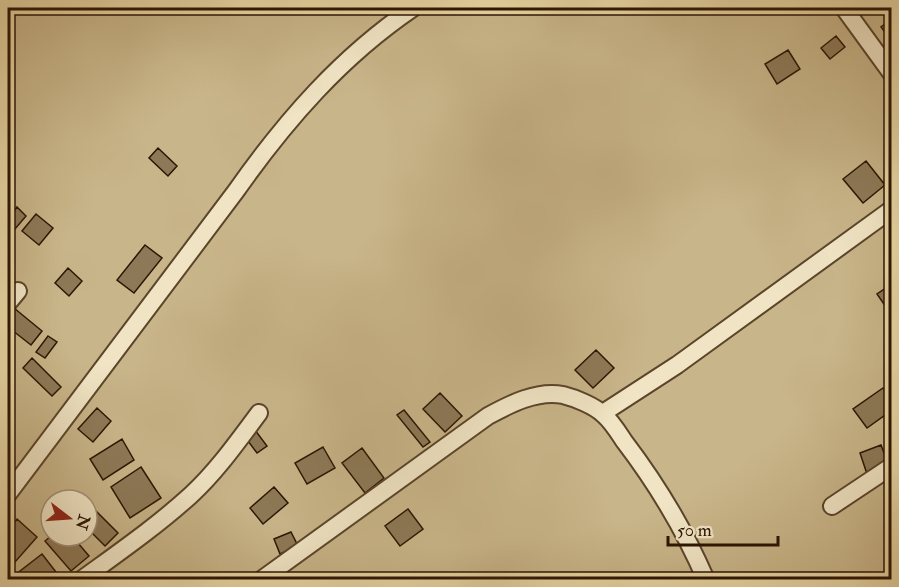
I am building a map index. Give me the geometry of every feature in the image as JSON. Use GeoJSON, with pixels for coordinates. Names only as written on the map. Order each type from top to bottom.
{"type":"FeatureCollection","features":[{"type":"Feature","properties":{"kind":"street"},"geometry":{"type":"LineString","coordinates":[[8,494],[236,191],[268,144],[334,72],[379,31],[413,8]]}},
{"type":"Feature","properties":{"kind":"street"},"geometry":{"type":"LineString","coordinates":[[844,8],[891,74]]}},
{"type":"Feature","properties":{"kind":"street"},"geometry":{"type":"LineString","coordinates":[[603,414],[676,365],[891,209]]}},
{"type":"Feature","properties":{"kind":"street"},"geometry":{"type":"LineString","coordinates":[[261,579],[488,416],[516,401],[560,395],[575,399],[603,414],[650,477],[706,579]]}},
{"type":"Feature","properties":{"kind":"street"},"geometry":{"type":"LineString","coordinates":[[81,579],[192,495],[221,464],[259,413]]}},
{"type":"Feature","properties":{"kind":"street"},"geometry":{"type":"LineString","coordinates":[[832,506],[891,466]]}},
{"type":"Feature","properties":{"kind":"shaded area"},"geometry":{"type":"Polygon","coordinates":[[[8,8],[891,8],[891,579],[8,579],[8,8]]]}},
{"type":"Feature","properties":{"kind":"building"},"geometry":{"type":"Polygon","coordinates":[[[892,19],[892,42],[881,27],[892,19]]]}},
{"type":"Feature","properties":{"kind":"building"},"geometry":{"type":"Polygon","coordinates":[[[836,36],[845,47],[830,59],[821,48],[836,36]]]}},
{"type":"Feature","properties":{"kind":"building"},"geometry":{"type":"Polygon","coordinates":[[[788,50],[800,69],[777,84],[765,64],[788,50]]]}},
{"type":"Feature","properties":{"kind":"building"},"geometry":{"type":"Polygon","coordinates":[[[158,148],[177,166],[168,176],[149,158],[158,148]]]}},
{"type":"Feature","properties":{"kind":"building"},"geometry":{"type":"Polygon","coordinates":[[[866,161],[885,185],[863,203],[843,179],[866,161]]]}},
{"type":"Feature","properties":{"kind":"building"},"geometry":{"type":"Polygon","coordinates":[[[17,207],[26,216],[9,236],[8,219],[17,207]]]}},
{"type":"Feature","properties":{"kind":"building"},"geometry":{"type":"Polygon","coordinates":[[[36,214],[53,228],[39,245],[22,231],[36,214]]]}},
{"type":"Feature","properties":{"kind":"building"},"geometry":{"type":"Polygon","coordinates":[[[145,245],[162,258],[134,293],[117,280],[145,245]]]}},
{"type":"Feature","properties":{"kind":"building"},"geometry":{"type":"Polygon","coordinates":[[[68,268],[82,281],[69,296],[55,283],[68,268]]]}},
{"type":"Feature","properties":{"kind":"building"},"geometry":{"type":"Polygon","coordinates":[[[892,284],[892,313],[890,313],[877,294],[892,284]]]}},
{"type":"Feature","properties":{"kind":"building"},"geometry":{"type":"Polygon","coordinates":[[[14,308],[42,331],[31,345],[8,327],[8,316],[14,308]]]}},
{"type":"Feature","properties":{"kind":"building"},"geometry":{"type":"Polygon","coordinates":[[[48,336],[57,342],[45,358],[36,352],[48,336]]]}},
{"type":"Feature","properties":{"kind":"building"},"geometry":{"type":"Polygon","coordinates":[[[596,350],[614,368],[593,388],[575,370],[596,350]]]}},
{"type":"Feature","properties":{"kind":"building"},"geometry":{"type":"Polygon","coordinates":[[[32,358],[61,387],[52,396],[23,368],[32,358]]]}},
{"type":"Feature","properties":{"kind":"building"},"geometry":{"type":"Polygon","coordinates":[[[883,388],[892,400],[892,410],[867,428],[853,409],[883,388]]]}},
{"type":"Feature","properties":{"kind":"building"},"geometry":{"type":"Polygon","coordinates":[[[440,393],[462,416],[445,432],[423,409],[440,393]]]}},
{"type":"Feature","properties":{"kind":"building"},"geometry":{"type":"Polygon","coordinates":[[[97,408],[111,421],[93,442],[78,429],[97,408]]]}},
{"type":"Feature","properties":{"kind":"building"},"geometry":{"type":"Polygon","coordinates":[[[404,410],[430,442],[423,447],[397,415],[404,410]]]}},
{"type":"Feature","properties":{"kind":"building"},"geometry":{"type":"Polygon","coordinates":[[[255,430],[267,446],[257,453],[245,437],[255,430]]]}},
{"type":"Feature","properties":{"kind":"building"},"geometry":{"type":"Polygon","coordinates":[[[122,439],[134,460],[103,480],[90,459],[122,439]]]}},
{"type":"Feature","properties":{"kind":"building"},"geometry":{"type":"Polygon","coordinates":[[[881,445],[889,466],[867,474],[860,453],[881,445]]]}},
{"type":"Feature","properties":{"kind":"building"},"geometry":{"type":"Polygon","coordinates":[[[323,447],[335,468],[307,484],[295,463],[323,447]]]}},
{"type":"Feature","properties":{"kind":"building"},"geometry":{"type":"Polygon","coordinates":[[[362,448],[384,478],[365,493],[342,463],[362,448]]]}},
{"type":"Feature","properties":{"kind":"building"},"geometry":{"type":"Polygon","coordinates":[[[141,467],[161,498],[130,518],[111,487],[141,467]]]}},
{"type":"Feature","properties":{"kind":"building"},"geometry":{"type":"Polygon","coordinates":[[[274,487],[288,503],[263,524],[250,508],[274,487]]]}},
{"type":"Feature","properties":{"kind":"building"},"geometry":{"type":"Polygon","coordinates":[[[408,509],[423,529],[400,546],[385,526],[408,509]]]}},
{"type":"Feature","properties":{"kind":"building"},"geometry":{"type":"Polygon","coordinates":[[[99,514],[118,533],[105,546],[99,540],[99,514]]]}},
{"type":"Feature","properties":{"kind":"building"},"geometry":{"type":"Polygon","coordinates":[[[17,519],[37,537],[15,562],[8,556],[8,530],[17,519]]]}},
{"type":"Feature","properties":{"kind":"building"},"geometry":{"type":"Polygon","coordinates":[[[291,532],[298,546],[280,554],[274,539],[291,532]]]}},
{"type":"Feature","properties":{"kind":"building"},"geometry":{"type":"Polygon","coordinates":[[[51,548],[82,548],[89,556],[71,571],[51,548]]]}},
{"type":"Feature","properties":{"kind":"building"},"geometry":{"type":"Polygon","coordinates":[[[42,554],[59,576],[54,580],[19,580],[15,575],[42,554]]]}}]}
